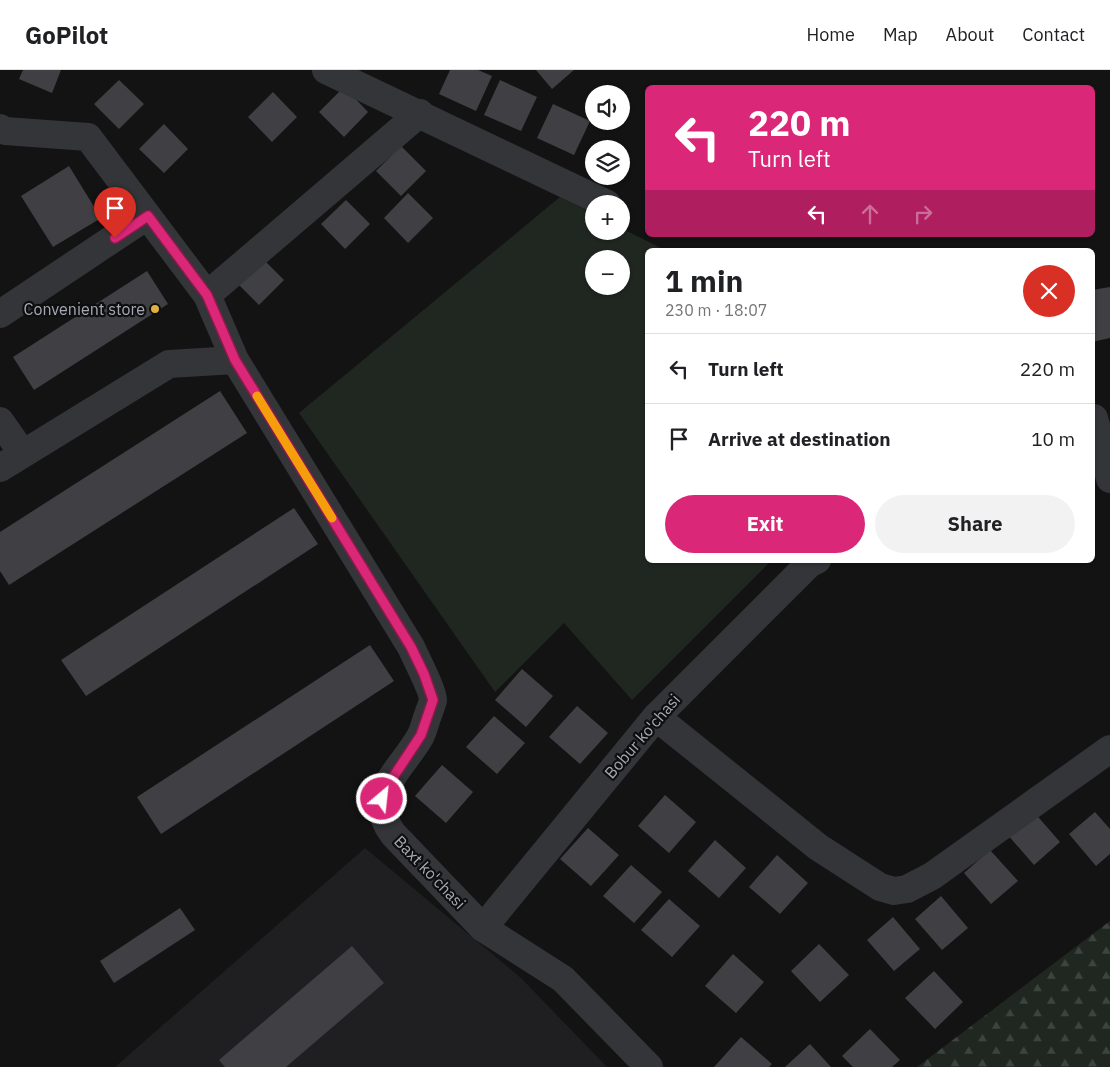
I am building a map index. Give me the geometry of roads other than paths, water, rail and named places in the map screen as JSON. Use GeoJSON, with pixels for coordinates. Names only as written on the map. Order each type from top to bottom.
{"type":"FeatureCollection","features":[{"type":"Feature","properties":{"kind":"street"},"geometry":{"type":"LineString","coordinates":[[326,70],[420,113],[589,195]]}},
{"type":"Feature","properties":{"kind":"street"},"geometry":{"type":"LineString","coordinates":[[207,295],[420,113]]}},
{"type":"Feature","properties":{"kind":"street","name":"Baxt ko'chasi"},"geometry":{"type":"LineString","coordinates":[[0,128],[5,132],[88,137],[207,295],[235,360],[411,647],[424,674],[433,700],[421,735],[386,788],[382,799],[381,812],[385,823],[393,834],[483,928],[563,979],[649,1067]]}},
{"type":"Feature","properties":{"kind":"street"},"geometry":{"type":"LineString","coordinates":[[0,314],[148,216]]}},
{"type":"Feature","properties":{"kind":"street"},"geometry":{"type":"LineString","coordinates":[[0,421],[11,461],[169,364],[235,360]]}},
{"type":"Feature","properties":{"kind":"street"},"geometry":{"type":"LineString","coordinates":[[1099,416],[1110,479]]}},
{"type":"Feature","properties":{"kind":"street","name":"Bobur ko'chasi"},"geometry":{"type":"LineString","coordinates":[[483,928],[656,717],[812,563]]}},
{"type":"Feature","properties":{"kind":"street"},"geometry":{"type":"LineString","coordinates":[[656,717],[818,847],[880,887],[894,891],[907,889],[932,876],[1110,750]]}},
{"type":"Feature","properties":{"kind":"place","name":"Convenient store"},"geometry":{"type":"Point","coordinates":[155,309]}}]}
